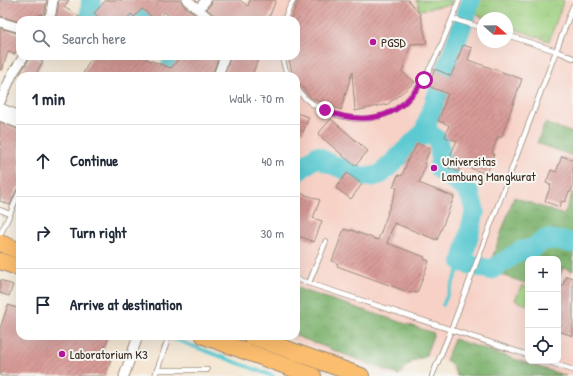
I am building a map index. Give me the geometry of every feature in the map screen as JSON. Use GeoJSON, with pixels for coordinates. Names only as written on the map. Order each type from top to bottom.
{"type":"FeatureCollection","features":[{"type":"Feature","properties":{"kind":"highway"},"geometry":{"type":"LineString","coordinates":[[0,243],[16,249]]}},
{"type":"Feature","properties":{"kind":"highway"},"geometry":{"type":"LineString","coordinates":[[0,261],[16,267]]}},
{"type":"Feature","properties":{"kind":"highway"},"geometry":{"type":"LineString","coordinates":[[215,340],[314,376]]}},
{"type":"Feature","properties":{"kind":"highway"},"geometry":{"type":"LineString","coordinates":[[262,340],[361,376]]}},
{"type":"Feature","properties":{"kind":"street"},"geometry":{"type":"LineString","coordinates":[[50,16],[53,0]]}},
{"type":"Feature","properties":{"kind":"street"},"geometry":{"type":"LineString","coordinates":[[188,0],[207,16]]}},
{"type":"Feature","properties":{"kind":"street"},"geometry":{"type":"LineString","coordinates":[[199,9],[206,0]]}},
{"type":"Feature","properties":{"kind":"street"},"geometry":{"type":"LineString","coordinates":[[0,22],[16,27]]}},
{"type":"Feature","properties":{"kind":"street"},"geometry":{"type":"LineString","coordinates":[[0,102],[13,73],[21,60]]}},
{"type":"Feature","properties":{"kind":"street"},"geometry":{"type":"LineString","coordinates":[[219,72],[224,60]]}},
{"type":"Feature","properties":{"kind":"street"},"geometry":{"type":"LineString","coordinates":[[0,108],[16,114]]}},
{"type":"Feature","properties":{"kind":"street"},"geometry":{"type":"LineString","coordinates":[[0,116],[16,122]]}},
{"type":"Feature","properties":{"kind":"street"},"geometry":{"type":"LineString","coordinates":[[124,376],[137,340]]}},
{"type":"Feature","properties":{"kind":"lane"},"geometry":{"type":"LineString","coordinates":[[286,16],[294,0]]}},
{"type":"Feature","properties":{"kind":"lane"},"geometry":{"type":"LineString","coordinates":[[300,92],[313,104],[332,113],[353,118],[375,117],[396,109],[414,93],[424,80],[432,66],[453,19],[459,0]]}},
{"type":"Feature","properties":{"kind":"lane"},"geometry":{"type":"LineString","coordinates":[[432,376],[451,330],[573,6]]}},
{"type":"Feature","properties":{"kind":"lane"},"geometry":{"type":"LineString","coordinates":[[453,19],[477,26]]}},
{"type":"Feature","properties":{"kind":"lane"},"geometry":{"type":"LineString","coordinates":[[513,37],[573,58]]}},
{"type":"Feature","properties":{"kind":"lane"},"geometry":{"type":"LineString","coordinates":[[283,60],[287,72]]}},
{"type":"Feature","properties":{"kind":"lane"},"geometry":{"type":"LineString","coordinates":[[0,235],[16,200]]}},
{"type":"Feature","properties":{"kind":"lane"},"geometry":{"type":"LineString","coordinates":[[0,210],[10,214]]}},
{"type":"Feature","properties":{"kind":"lane"},"geometry":{"type":"LineString","coordinates":[[309,283],[326,241]]}},
{"type":"Feature","properties":{"kind":"lane"},"geometry":{"type":"LineString","coordinates":[[300,280],[525,354]]}},
{"type":"Feature","properties":{"kind":"lane"},"geometry":{"type":"LineString","coordinates":[[155,376],[167,340]]}},
{"type":"Feature","properties":{"kind":"lane"},"geometry":{"type":"LineString","coordinates":[[555,364],[573,370]]}},
{"type":"Feature","properties":{"kind":"lane"},"geometry":{"type":"LineString","coordinates":[[157,370],[207,370]]}},
{"type":"Feature","properties":{"kind":"shaded area","name":"Universitas Lambung Mangkurat"},"geometry":{"type":"Polygon","coordinates":[[[246,0],[573,0],[573,376],[454,376],[449,365],[429,356],[417,360],[410,365],[402,376],[392,376],[292,340],[300,340],[300,72],[223,72],[228,60],[300,60],[300,16],[241,16],[246,0]]]}},
{"type":"Feature","properties":{"kind":"green space"},"geometry":{"type":"Polygon","coordinates":[[[415,0],[451,0],[452,4],[419,10],[418,2],[415,0]]]}},
{"type":"Feature","properties":{"kind":"green space"},"geometry":{"type":"Polygon","coordinates":[[[478,0],[564,0],[549,41],[513,28],[513,12],[477,12],[477,15],[474,14],[478,0]]]}},
{"type":"Feature","properties":{"kind":"green space"},"geometry":{"type":"Polygon","coordinates":[[[545,123],[573,133],[573,156],[537,143],[545,123]]]}},
{"type":"Feature","properties":{"kind":"green space"},"geometry":{"type":"Polygon","coordinates":[[[573,191],[573,271],[563,268],[561,273],[561,256],[525,256],[525,283],[488,270],[514,197],[564,215],[573,191]]]}},
{"type":"Feature","properties":{"kind":"green space"},"geometry":{"type":"Polygon","coordinates":[[[522,285],[525,286],[525,304],[515,300],[522,285]]]}},
{"type":"Feature","properties":{"kind":"green space"},"geometry":{"type":"Polygon","coordinates":[[[300,289],[434,333],[425,357],[410,363],[399,375],[300,338],[300,289]]]}},
{"type":"Feature","properties":{"kind":"green space"},"geometry":{"type":"Polygon","coordinates":[[[454,339],[525,362],[525,364],[530,364],[566,376],[457,376],[453,367],[446,360],[454,339]]]}},
{"type":"Feature","properties":{"kind":"building"},"geometry":{"type":"Polygon","coordinates":[[[0,0],[47,0],[44,14],[43,13],[42,15],[16,16],[16,21],[0,16],[0,0]]]}},
{"type":"Feature","properties":{"kind":"building"},"geometry":{"type":"Polygon","coordinates":[[[59,0],[69,0],[64,7],[78,16],[56,16],[59,0]]]}},
{"type":"Feature","properties":{"kind":"building"},"geometry":{"type":"Polygon","coordinates":[[[106,0],[181,0],[183,5],[197,16],[169,16],[164,12],[161,16],[151,16],[142,9],[135,16],[131,14],[129,16],[97,16],[94,13],[106,0]]]}},
{"type":"Feature","properties":{"kind":"building"},"geometry":{"type":"Polygon","coordinates":[[[212,0],[240,0],[248,6],[250,0],[276,0],[270,16],[215,16],[207,9],[212,0]]]}},
{"type":"Feature","properties":{"kind":"building"},"geometry":{"type":"Polygon","coordinates":[[[298,0],[408,0],[420,14],[427,43],[411,44],[402,72],[415,82],[388,104],[355,111],[352,72],[341,110],[311,98],[300,84],[300,72],[292,72],[289,60],[300,60],[300,16],[292,16],[298,0]]]}},
{"type":"Feature","properties":{"kind":"building"},"geometry":{"type":"Polygon","coordinates":[[[0,28],[16,33],[16,51],[15,54],[8,52],[2,70],[0,70],[0,28]]]}},
{"type":"Feature","properties":{"kind":"building"},"geometry":{"type":"Polygon","coordinates":[[[463,45],[472,48],[468,60],[522,79],[501,138],[498,136],[487,174],[461,165],[458,172],[445,166],[457,141],[445,137],[449,125],[438,121],[448,94],[428,86],[435,69],[451,76],[463,45]]]}},
{"type":"Feature","properties":{"kind":"building"},"geometry":{"type":"Polygon","coordinates":[[[28,60],[43,61],[37,72],[21,72],[28,60]]]}},
{"type":"Feature","properties":{"kind":"building"},"geometry":{"type":"Polygon","coordinates":[[[90,60],[149,60],[171,68],[178,60],[218,60],[213,72],[84,72],[90,60]]]}},
{"type":"Feature","properties":{"kind":"building"},"geometry":{"type":"Polygon","coordinates":[[[230,60],[258,60],[253,72],[225,72],[230,60]]]}},
{"type":"Feature","properties":{"kind":"building"},"geometry":{"type":"Polygon","coordinates":[[[300,114],[309,117],[303,132],[300,131],[300,114]]]}},
{"type":"Feature","properties":{"kind":"building"},"geometry":{"type":"Polygon","coordinates":[[[331,119],[368,151],[355,166],[318,134],[331,119]]]}},
{"type":"Feature","properties":{"kind":"building"},"geometry":{"type":"Polygon","coordinates":[[[0,122],[16,128],[16,191],[10,205],[0,201],[0,122]]]}},
{"type":"Feature","properties":{"kind":"building"},"geometry":{"type":"Polygon","coordinates":[[[417,143],[430,149],[419,183],[454,197],[437,240],[394,223],[387,243],[425,257],[424,259],[429,261],[417,293],[411,293],[337,266],[338,264],[332,261],[344,229],[351,230],[378,240],[397,188],[393,187],[398,175],[402,176],[410,154],[412,154],[417,143]]]}},
{"type":"Feature","properties":{"kind":"building"},"geometry":{"type":"Polygon","coordinates":[[[562,156],[573,160],[573,186],[565,202],[562,201],[559,207],[545,201],[551,185],[546,183],[551,170],[556,172],[562,156]]]}},
{"type":"Feature","properties":{"kind":"building"},"geometry":{"type":"Polygon","coordinates":[[[347,173],[362,184],[351,199],[336,188],[347,173]]]}},
{"type":"Feature","properties":{"kind":"building"},"geometry":{"type":"Polygon","coordinates":[[[300,193],[320,200],[313,218],[322,221],[314,242],[300,237],[300,193]]]}},
{"type":"Feature","properties":{"kind":"building"},"geometry":{"type":"Polygon","coordinates":[[[566,276],[573,278],[573,336],[561,332],[561,290],[566,276]]]}},
{"type":"Feature","properties":{"kind":"building"},"geometry":{"type":"Polygon","coordinates":[[[0,280],[13,285],[9,296],[0,293],[0,280]]]}},
{"type":"Feature","properties":{"kind":"building"},"geometry":{"type":"Polygon","coordinates":[[[8,305],[16,308],[16,340],[107,340],[102,354],[112,357],[105,376],[0,376],[0,328],[8,305]]]}},
{"type":"Feature","properties":{"kind":"waterway"},"geometry":{"type":"LineString","coordinates":[[90,16],[91,0]]}},
{"type":"Feature","properties":{"kind":"waterway"},"geometry":{"type":"LineString","coordinates":[[423,135],[471,0]]}},
{"type":"Feature","properties":{"kind":"waterway"},"geometry":{"type":"LineString","coordinates":[[170,72],[173,60]]}},
{"type":"Feature","properties":{"kind":"waterway"},"geometry":{"type":"LineString","coordinates":[[300,170],[317,156],[326,162],[361,176],[371,177],[381,174],[419,137],[426,134],[433,136],[440,147],[439,169],[469,192],[475,211],[462,262],[491,270],[520,251],[533,248],[546,239],[573,243]]}},
{"type":"Feature","properties":{"kind":"waterway"},"geometry":{"type":"LineString","coordinates":[[443,305],[462,262]]}},
{"type":"Feature","properties":{"kind":"waterway"},"geometry":{"type":"LineString","coordinates":[[177,340],[273,376]]}},
{"type":"Feature","properties":{"kind":"place","name":"PGSD"},"geometry":{"type":"Point","coordinates":[373,42]}},
{"type":"Feature","properties":{"kind":"place","name":"Universitas Lambung Mangkurat"},"geometry":{"type":"Point","coordinates":[434,168]}},
{"type":"Feature","properties":{"kind":"place","name":"Laboratorium K3"},"geometry":{"type":"Point","coordinates":[62,354]}},
{"type":"Feature","properties":{"kind":"route"},"geometry":{"type":"LineString","coordinates":[[325,110],[353,118],[375,117],[386,114],[403,104],[424,80]]}}]}
